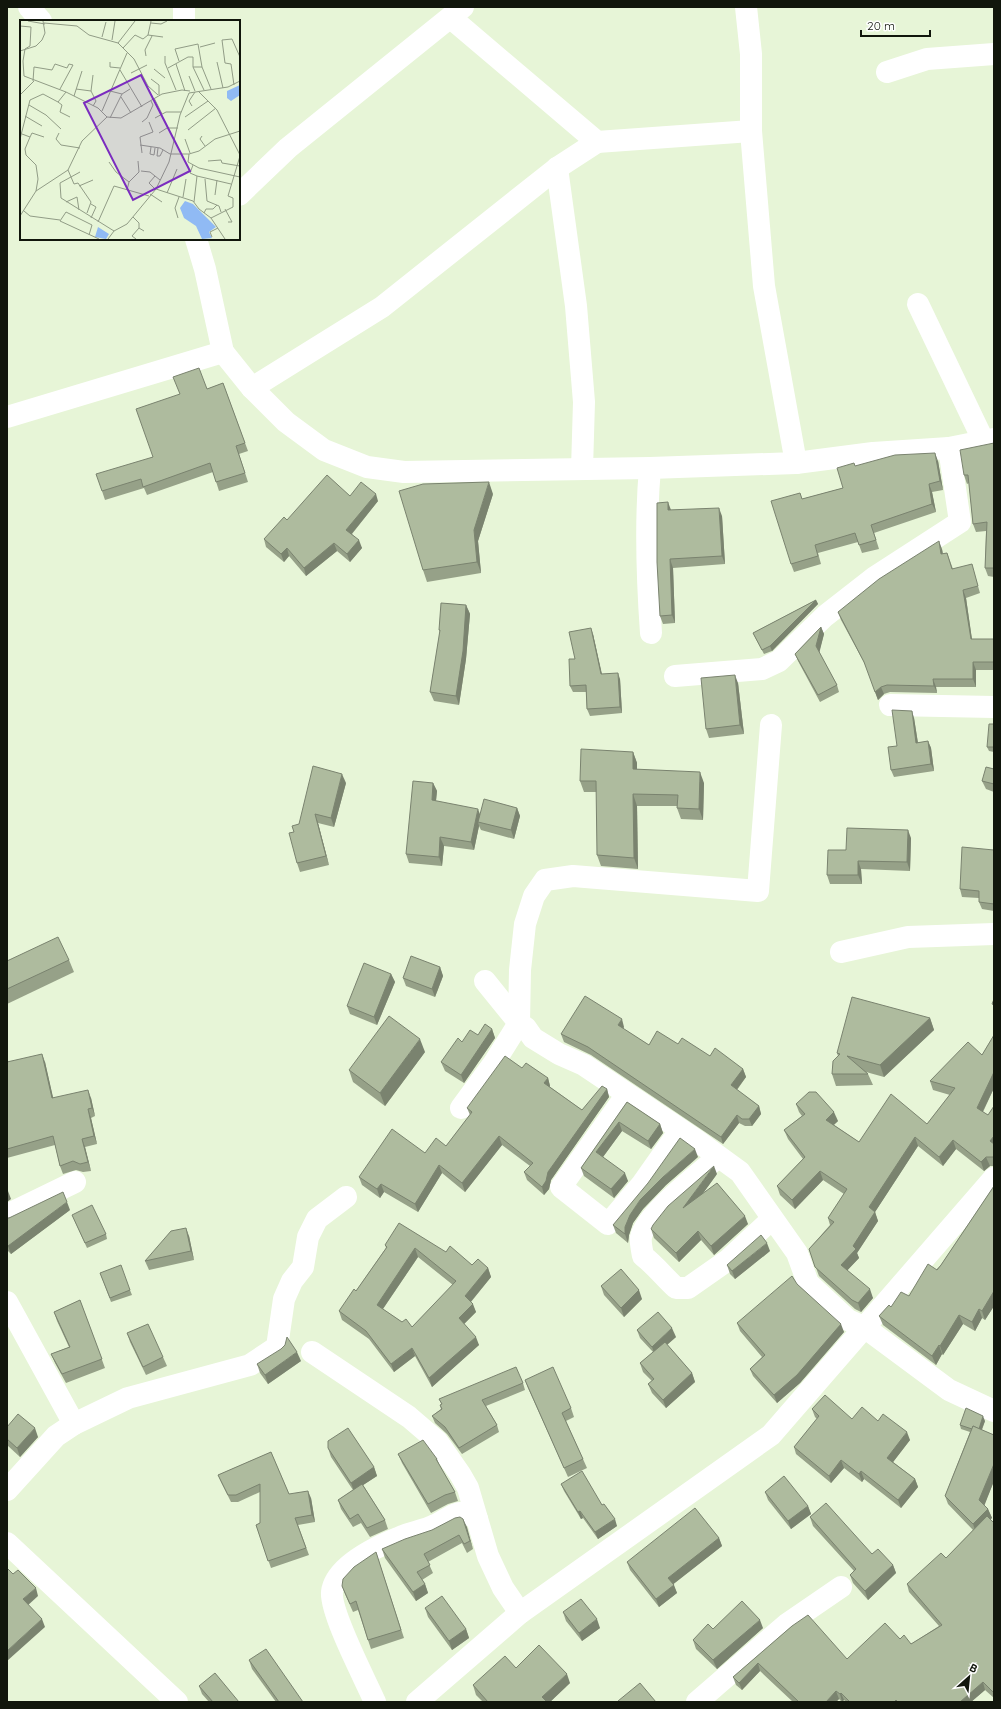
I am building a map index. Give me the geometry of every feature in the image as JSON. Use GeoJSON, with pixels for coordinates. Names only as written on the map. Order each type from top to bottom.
{"type":"FeatureCollection","features":[{"type":"Feature","properties":{"kind":"street"},"geometry":{"type":"LineString","coordinates":[[29,7],[40,20]]}},
{"type":"Feature","properties":{"kind":"street"},"geometry":{"type":"LineString","coordinates":[[184,7],[184,20]]}},
{"type":"Feature","properties":{"kind":"street"},"geometry":{"type":"LineString","coordinates":[[746,7],[751,54],[751,131],[764,286],[796,462]]}},
{"type":"Feature","properties":{"kind":"street"},"geometry":{"type":"LineString","coordinates":[[240,194],[288,148],[457,12],[597,142]]}},
{"type":"Feature","properties":{"kind":"street"},"geometry":{"type":"LineString","coordinates":[[887,72],[927,59],[994,54]]}},
{"type":"Feature","properties":{"kind":"street"},"geometry":{"type":"LineString","coordinates":[[252,388],[382,307],[558,168],[597,142],[751,131]]}},
{"type":"Feature","properties":{"kind":"street"},"geometry":{"type":"LineString","coordinates":[[558,168],[576,306],[584,402],[582,469]]}},
{"type":"Feature","properties":{"kind":"street"},"geometry":{"type":"LineString","coordinates":[[196,240],[223,352],[252,388],[286,422],[324,450],[367,467],[404,472],[650,468],[796,462],[873,453],[949,448],[989,440],[918,304]]}},
{"type":"Feature","properties":{"kind":"street"},"geometry":{"type":"LineString","coordinates":[[7,417],[223,352]]}},
{"type":"Feature","properties":{"kind":"street"},"geometry":{"type":"LineString","coordinates":[[675,676],[762,669],[779,661],[825,616],[869,582],[960,522],[949,448]]}},
{"type":"Feature","properties":{"kind":"street"},"geometry":{"type":"LineString","coordinates":[[650,468],[646,508],[646,553],[651,632]]}},
{"type":"Feature","properties":{"kind":"street"},"geometry":{"type":"LineString","coordinates":[[890,705],[994,707]]}},
{"type":"Feature","properties":{"kind":"street"},"geometry":{"type":"LineString","coordinates":[[462,1108],[494,1063],[519,1023],[520,970],[525,924],[534,896],[545,880],[572,876],[758,891],[771,725]]}},
{"type":"Feature","properties":{"kind":"street"},"geometry":{"type":"LineString","coordinates":[[841,952],[908,937],[994,934]]}},
{"type":"Feature","properties":{"kind":"street"},"geometry":{"type":"LineString","coordinates":[[485,981],[533,1038],[559,1054],[584,1065],[740,1172],[797,1253],[808,1283],[848,1320],[864,1327],[949,1390],[994,1411]]}},
{"type":"Feature","properties":{"kind":"street"},"geometry":{"type":"LineString","coordinates":[[627,1094],[561,1187],[608,1224],[642,1184],[680,1130]]}},
{"type":"Feature","properties":{"kind":"street"},"geometry":{"type":"LineString","coordinates":[[718,1157],[647,1223],[641,1237],[642,1256],[656,1266],[659,1272],[676,1288],[688,1288],[728,1260],[772,1219]]}},
{"type":"Feature","properties":{"kind":"street"},"geometry":{"type":"LineString","coordinates":[[417,1702],[520,1613],[771,1435],[994,1178]]}},
{"type":"Feature","properties":{"kind":"street"},"geometry":{"type":"LineString","coordinates":[[7,1215],[75,1182]]}},
{"type":"Feature","properties":{"kind":"street"},"geometry":{"type":"LineString","coordinates":[[7,1490],[56,1436],[74,1424],[128,1398],[250,1365],[277,1347],[284,1299],[292,1281],[303,1267],[308,1236],[317,1219],[346,1197]]}},
{"type":"Feature","properties":{"kind":"street"},"geometry":{"type":"LineString","coordinates":[[7,1302],[74,1424]]}},
{"type":"Feature","properties":{"kind":"street"},"geometry":{"type":"LineString","coordinates":[[312,1352],[409,1417],[436,1441],[460,1474],[468,1488],[488,1556],[503,1588],[520,1613]]}},
{"type":"Feature","properties":{"kind":"street"},"geometry":{"type":"LineString","coordinates":[[375,1702],[334,1610],[332,1596],[335,1579],[348,1566],[365,1554],[398,1538],[435,1526],[450,1516],[465,1513],[477,1519]]}},
{"type":"Feature","properties":{"kind":"street"},"geometry":{"type":"LineString","coordinates":[[7,1543],[177,1702]]}},
{"type":"Feature","properties":{"kind":"street"},"geometry":{"type":"LineString","coordinates":[[697,1702],[787,1624],[841,1587]]}},
{"type":"Feature","properties":{"kind":"building"},"geometry":{"type":"Polygon","coordinates":[[[199,368],[207,389],[223,383],[245,443],[236,446],[245,473],[216,482],[210,463],[143,487],[141,479],[102,491],[96,474],[153,457],[136,409],[180,394],[173,377],[199,368]]]}},
{"type":"Feature","properties":{"kind":"building"},"geometry":{"type":"Polygon","coordinates":[[[994,443],[994,568],[985,568],[987,522],[973,524],[968,475],[964,475],[960,450],[994,443]]]}},
{"type":"Feature","properties":{"kind":"building"},"geometry":{"type":"Polygon","coordinates":[[[935,453],[940,481],[929,484],[932,504],[871,525],[876,540],[859,545],[855,533],[815,545],[818,556],[791,564],[771,501],[800,493],[802,499],[843,488],[837,468],[854,463],[855,466],[895,455],[935,453]]]}},
{"type":"Feature","properties":{"kind":"building"},"geometry":{"type":"Polygon","coordinates":[[[327,475],[350,496],[361,482],[376,494],[346,530],[359,540],[347,554],[334,543],[304,568],[287,548],[281,554],[264,539],[284,517],[287,520],[327,475]]]}},
{"type":"Feature","properties":{"kind":"building"},"geometry":{"type":"Polygon","coordinates":[[[489,482],[474,530],[477,562],[423,570],[399,491],[423,484],[489,482]]]}},
{"type":"Feature","properties":{"kind":"building"},"geometry":{"type":"Polygon","coordinates":[[[668,502],[668,510],[719,508],[722,556],[670,559],[672,615],[660,616],[657,562],[657,503],[668,502]]]}},
{"type":"Feature","properties":{"kind":"building"},"geometry":{"type":"Polygon","coordinates":[[[939,541],[941,554],[947,553],[952,569],[972,564],[978,586],[963,590],[971,639],[994,639],[994,662],[973,662],[973,679],[933,679],[934,686],[887,685],[881,687],[875,692],[864,662],[838,612],[879,579],[939,541]]]}},
{"type":"Feature","properties":{"kind":"building"},"geometry":{"type":"Polygon","coordinates":[[[816,600],[770,646],[762,650],[753,633],[816,600]]]}},
{"type":"Feature","properties":{"kind":"building"},"geometry":{"type":"Polygon","coordinates":[[[441,603],[466,605],[463,651],[456,696],[430,692],[440,630],[441,603]]]}},
{"type":"Feature","properties":{"kind":"building"},"geometry":{"type":"Polygon","coordinates":[[[821,627],[816,646],[837,685],[818,695],[795,654],[821,627]]]}},
{"type":"Feature","properties":{"kind":"building"},"geometry":{"type":"Polygon","coordinates":[[[591,628],[601,674],[618,673],[620,707],[587,709],[586,685],[570,686],[569,659],[575,659],[569,632],[591,628]]]}},
{"type":"Feature","properties":{"kind":"building"},"geometry":{"type":"Polygon","coordinates":[[[735,675],[740,725],[706,729],[701,678],[735,675]]]}},
{"type":"Feature","properties":{"kind":"building"},"geometry":{"type":"Polygon","coordinates":[[[892,710],[912,711],[916,743],[928,741],[931,764],[891,770],[888,747],[897,746],[892,710]]]}},
{"type":"Feature","properties":{"kind":"building"},"geometry":{"type":"Polygon","coordinates":[[[989,724],[994,724],[994,747],[987,747],[989,724]]]}},
{"type":"Feature","properties":{"kind":"building"},"geometry":{"type":"Polygon","coordinates":[[[581,749],[633,752],[633,769],[700,772],[699,809],[677,808],[678,795],[633,794],[634,858],[597,855],[596,781],[580,781],[581,749]]]}},
{"type":"Feature","properties":{"kind":"building"},"geometry":{"type":"Polygon","coordinates":[[[313,766],[342,774],[331,818],[315,814],[326,856],[297,863],[289,833],[294,832],[292,826],[299,824],[313,766]]]}},
{"type":"Feature","properties":{"kind":"building"},"geometry":{"type":"Polygon","coordinates":[[[986,767],[994,769],[994,784],[982,781],[986,767]]]}},
{"type":"Feature","properties":{"kind":"building"},"geometry":{"type":"Polygon","coordinates":[[[413,781],[433,783],[432,800],[478,809],[471,842],[440,837],[439,857],[406,854],[413,781]]]}},
{"type":"Feature","properties":{"kind":"building"},"geometry":{"type":"Polygon","coordinates":[[[484,799],[517,808],[511,830],[478,822],[484,799]]]}},
{"type":"Feature","properties":{"kind":"building"},"geometry":{"type":"Polygon","coordinates":[[[847,828],[908,830],[907,862],[858,861],[858,875],[827,875],[828,850],[846,850],[847,828]]]}},
{"type":"Feature","properties":{"kind":"building"},"geometry":{"type":"Polygon","coordinates":[[[962,847],[994,850],[994,904],[979,902],[979,891],[960,889],[962,847]]]}},
{"type":"Feature","properties":{"kind":"building"},"geometry":{"type":"Polygon","coordinates":[[[58,937],[69,960],[7,989],[7,961],[58,937]]]}},
{"type":"Feature","properties":{"kind":"building"},"geometry":{"type":"Polygon","coordinates":[[[411,956],[440,967],[432,989],[403,978],[411,956]]]}},
{"type":"Feature","properties":{"kind":"building"},"geometry":{"type":"Polygon","coordinates":[[[364,963],[391,974],[374,1017],[347,1006],[364,963]]]}},
{"type":"Feature","properties":{"kind":"building"},"geometry":{"type":"Polygon","coordinates":[[[585,996],[622,1019],[618,1025],[649,1045],[657,1031],[678,1044],[682,1038],[710,1056],[715,1048],[743,1069],[731,1085],[759,1106],[749,1119],[742,1119],[737,1115],[721,1137],[588,1047],[561,1034],[585,996]]]}},
{"type":"Feature","properties":{"kind":"building"},"geometry":{"type":"Polygon","coordinates":[[[852,997],[930,1018],[880,1065],[847,1056],[868,1074],[832,1074],[833,1061],[840,1054],[837,1053],[852,997]]]}},
{"type":"Feature","properties":{"kind":"building"},"geometry":{"type":"Polygon","coordinates":[[[389,1016],[420,1039],[380,1093],[349,1070],[389,1016]]]}},
{"type":"Feature","properties":{"kind":"building"},"geometry":{"type":"Polygon","coordinates":[[[485,1024],[492,1029],[461,1075],[441,1062],[458,1038],[462,1042],[470,1030],[478,1035],[485,1024]]]}},
{"type":"Feature","properties":{"kind":"building"},"geometry":{"type":"Polygon","coordinates":[[[994,1035],[994,1072],[977,1108],[988,1115],[994,1106],[994,1136],[990,1141],[994,1144],[994,1157],[986,1157],[981,1162],[953,1140],[939,1157],[915,1137],[869,1207],[875,1212],[853,1246],[856,1249],[841,1265],[870,1289],[858,1303],[852,1300],[815,1267],[809,1249],[834,1222],[828,1218],[847,1189],[820,1171],[792,1200],[777,1186],[805,1157],[784,1130],[805,1114],[796,1104],[809,1092],[816,1092],[834,1112],[826,1120],[859,1142],[891,1094],[927,1124],[955,1088],[930,1081],[968,1042],[982,1055],[994,1035]]]}},
{"type":"Feature","properties":{"kind":"building"},"geometry":{"type":"Polygon","coordinates":[[[42,1054],[52,1098],[88,1090],[92,1108],[88,1109],[94,1136],[82,1139],[88,1162],[80,1164],[73,1161],[60,1166],[53,1136],[7,1149],[7,1062],[42,1054]]]}},
{"type":"Feature","properties":{"kind":"building"},"geometry":{"type":"Polygon","coordinates":[[[505,1056],[522,1068],[526,1063],[548,1078],[544,1083],[582,1110],[602,1086],[607,1089],[548,1172],[546,1181],[542,1187],[524,1172],[533,1163],[499,1136],[462,1183],[439,1165],[415,1204],[381,1184],[377,1189],[359,1177],[392,1129],[425,1153],[436,1138],[446,1146],[472,1112],[467,1108],[505,1056]]]}},
{"type":"Feature","properties":{"kind":"building"},"geometry":{"type":"Polygon","coordinates":[[[627,1102],[660,1124],[648,1141],[619,1122],[596,1152],[625,1173],[611,1189],[581,1168],[627,1102]]]}},
{"type":"Feature","properties":{"kind":"building"},"geometry":{"type":"Polygon","coordinates":[[[680,1138],[695,1149],[663,1177],[640,1200],[630,1215],[625,1227],[625,1234],[613,1225],[648,1183],[680,1138]]]}},
{"type":"Feature","properties":{"kind":"building"},"geometry":{"type":"Polygon","coordinates":[[[714,1166],[683,1208],[717,1183],[745,1216],[711,1246],[698,1231],[676,1253],[651,1229],[668,1206],[714,1166]]]}},
{"type":"Feature","properties":{"kind":"building"},"geometry":{"type":"Polygon","coordinates":[[[994,1186],[994,1291],[982,1311],[979,1309],[972,1322],[959,1315],[932,1356],[879,1316],[889,1305],[891,1307],[901,1292],[909,1296],[928,1264],[937,1270],[994,1186]]]}},
{"type":"Feature","properties":{"kind":"building"},"geometry":{"type":"Polygon","coordinates":[[[63,1192],[67,1202],[8,1246],[7,1245],[7,1218],[63,1192]]]}},
{"type":"Feature","properties":{"kind":"building"},"geometry":{"type":"Polygon","coordinates":[[[92,1205],[106,1234],[85,1243],[72,1215],[92,1205]]]}},
{"type":"Feature","properties":{"kind":"building"},"geometry":{"type":"Polygon","coordinates":[[[399,1223],[446,1252],[450,1246],[472,1265],[478,1259],[488,1268],[465,1296],[473,1304],[459,1318],[476,1337],[429,1378],[412,1348],[391,1364],[366,1331],[339,1311],[354,1289],[356,1291],[387,1247],[385,1245],[399,1223]],[[415,1248],[377,1305],[402,1322],[406,1319],[412,1327],[456,1281],[415,1248]]]}},
{"type":"Feature","properties":{"kind":"building"},"geometry":{"type":"Polygon","coordinates":[[[186,1228],[191,1251],[145,1261],[171,1231],[186,1228]]]}},
{"type":"Feature","properties":{"kind":"building"},"geometry":{"type":"Polygon","coordinates":[[[761,1235],[767,1243],[732,1271],[727,1265],[761,1235]]]}},
{"type":"Feature","properties":{"kind":"building"},"geometry":{"type":"Polygon","coordinates":[[[121,1265],[130,1290],[110,1298],[100,1273],[121,1265]]]}},
{"type":"Feature","properties":{"kind":"building"},"geometry":{"type":"Polygon","coordinates":[[[621,1269],[639,1290],[621,1308],[601,1286],[621,1269]]]}},
{"type":"Feature","properties":{"kind":"building"},"geometry":{"type":"Polygon","coordinates":[[[792,1276],[797,1284],[841,1324],[797,1375],[774,1395],[750,1369],[765,1355],[737,1323],[792,1276]]]}},
{"type":"Feature","properties":{"kind":"building"},"geometry":{"type":"Polygon","coordinates":[[[80,1300],[102,1359],[62,1374],[51,1354],[70,1347],[54,1312],[80,1300]]]}},
{"type":"Feature","properties":{"kind":"building"},"geometry":{"type":"Polygon","coordinates":[[[658,1312],[672,1328],[652,1347],[637,1330],[658,1312]]]}},
{"type":"Feature","properties":{"kind":"building"},"geometry":{"type":"Polygon","coordinates":[[[148,1324],[163,1357],[143,1367],[127,1333],[148,1324]]]}},
{"type":"Feature","properties":{"kind":"building"},"geometry":{"type":"Polygon","coordinates":[[[287,1337],[297,1352],[265,1375],[257,1364],[281,1349],[285,1345],[287,1337]]]}},
{"type":"Feature","properties":{"kind":"building"},"geometry":{"type":"Polygon","coordinates":[[[665,1342],[692,1373],[663,1400],[648,1384],[654,1379],[640,1363],[665,1342]]]}},
{"type":"Feature","properties":{"kind":"building"},"geometry":{"type":"Polygon","coordinates":[[[516,1367],[523,1383],[482,1400],[497,1425],[459,1448],[445,1427],[432,1416],[442,1409],[440,1405],[442,1404],[439,1399],[516,1367]]]}},
{"type":"Feature","properties":{"kind":"building"},"geometry":{"type":"Polygon","coordinates":[[[553,1367],[571,1408],[562,1413],[583,1459],[564,1468],[525,1380],[553,1367]]]}},
{"type":"Feature","properties":{"kind":"building"},"geometry":{"type":"Polygon","coordinates":[[[825,1395],[852,1419],[862,1407],[878,1421],[883,1414],[907,1432],[887,1458],[915,1479],[898,1500],[861,1471],[859,1474],[841,1460],[829,1476],[794,1447],[819,1416],[812,1409],[825,1395]]]}},
{"type":"Feature","properties":{"kind":"building"},"geometry":{"type":"Polygon","coordinates":[[[966,1408],[983,1416],[979,1429],[973,1426],[972,1429],[960,1425],[966,1408]]]}},
{"type":"Feature","properties":{"kind":"building"},"geometry":{"type":"Polygon","coordinates":[[[18,1414],[35,1428],[17,1448],[7,1439],[7,1427],[18,1414]]]}},
{"type":"Feature","properties":{"kind":"building"},"geometry":{"type":"Polygon","coordinates":[[[973,1426],[994,1435],[994,1464],[979,1500],[988,1509],[973,1524],[945,1496],[973,1426]]]}},
{"type":"Feature","properties":{"kind":"building"},"geometry":{"type":"Polygon","coordinates":[[[348,1428],[374,1467],[351,1483],[328,1448],[328,1441],[348,1428]]]}},
{"type":"Feature","properties":{"kind":"building"},"geometry":{"type":"Polygon","coordinates":[[[423,1440],[437,1459],[455,1492],[445,1495],[428,1504],[398,1454],[423,1440]]]}},
{"type":"Feature","properties":{"kind":"building"},"geometry":{"type":"Polygon","coordinates":[[[271,1452],[289,1494],[308,1491],[312,1515],[295,1518],[306,1548],[268,1561],[256,1525],[260,1523],[260,1484],[236,1495],[228,1495],[218,1475],[271,1452]]]}},
{"type":"Feature","properties":{"kind":"building"},"geometry":{"type":"Polygon","coordinates":[[[582,1471],[602,1505],[604,1504],[615,1519],[595,1532],[580,1511],[578,1512],[561,1484],[582,1471]]]}},
{"type":"Feature","properties":{"kind":"building"},"geometry":{"type":"Polygon","coordinates":[[[784,1476],[808,1506],[788,1521],[765,1492],[784,1476]]]}},
{"type":"Feature","properties":{"kind":"building"},"geometry":{"type":"Polygon","coordinates":[[[362,1484],[385,1520],[367,1528],[358,1514],[350,1519],[338,1500],[362,1484]]]}},
{"type":"Feature","properties":{"kind":"building"},"geometry":{"type":"Polygon","coordinates":[[[826,1503],[872,1554],[878,1549],[893,1565],[865,1591],[850,1575],[856,1569],[810,1517],[826,1503]]]}},
{"type":"Feature","properties":{"kind":"building"},"geometry":{"type":"Polygon","coordinates":[[[695,1508],[719,1538],[668,1578],[674,1585],[656,1599],[627,1562],[695,1508]]]}},
{"type":"Feature","properties":{"kind":"building"},"geometry":{"type":"Polygon","coordinates":[[[987,1516],[994,1523],[994,1693],[983,1682],[960,1702],[898,1702],[896,1700],[894,1702],[850,1702],[841,1693],[840,1694],[836,1691],[826,1702],[799,1702],[758,1663],[739,1683],[733,1677],[792,1626],[808,1615],[847,1659],[885,1623],[900,1639],[904,1635],[911,1644],[942,1625],[907,1584],[941,1553],[946,1558],[987,1516]]]}},
{"type":"Feature","properties":{"kind":"building"},"geometry":{"type":"Polygon","coordinates":[[[460,1517],[463,1519],[470,1541],[464,1544],[459,1535],[424,1554],[430,1565],[417,1572],[425,1584],[413,1592],[382,1549],[432,1530],[460,1517]]]}},
{"type":"Feature","properties":{"kind":"building"},"geometry":{"type":"Polygon","coordinates":[[[376,1552],[401,1630],[368,1640],[356,1601],[350,1604],[342,1586],[343,1579],[354,1567],[376,1552]]]}},
{"type":"Feature","properties":{"kind":"building"},"geometry":{"type":"Polygon","coordinates":[[[7,1568],[13,1574],[18,1570],[36,1588],[23,1599],[42,1619],[7,1651],[7,1568]]]}},
{"type":"Feature","properties":{"kind":"building"},"geometry":{"type":"Polygon","coordinates":[[[442,1596],[466,1629],[449,1641],[425,1608],[442,1596]]]}},
{"type":"Feature","properties":{"kind":"building"},"geometry":{"type":"Polygon","coordinates":[[[581,1599],[597,1619],[579,1633],[563,1612],[581,1599]]]}},
{"type":"Feature","properties":{"kind":"building"},"geometry":{"type":"Polygon","coordinates":[[[742,1601],[760,1620],[713,1660],[693,1640],[708,1624],[713,1629],[742,1601]]]}},
{"type":"Feature","properties":{"kind":"building"},"geometry":{"type":"Polygon","coordinates":[[[539,1645],[567,1674],[542,1697],[547,1702],[488,1702],[473,1685],[505,1656],[516,1668],[539,1645]]]}},
{"type":"Feature","properties":{"kind":"building"},"geometry":{"type":"Polygon","coordinates":[[[266,1649],[303,1702],[279,1702],[249,1660],[266,1649]]]}},
{"type":"Feature","properties":{"kind":"building"},"geometry":{"type":"Polygon","coordinates":[[[215,1673],[239,1702],[213,1702],[199,1686],[215,1673]]]}},
{"type":"Feature","properties":{"kind":"building"},"geometry":{"type":"Polygon","coordinates":[[[640,1683],[656,1702],[618,1702],[618,1701],[640,1683]]]}}]}
